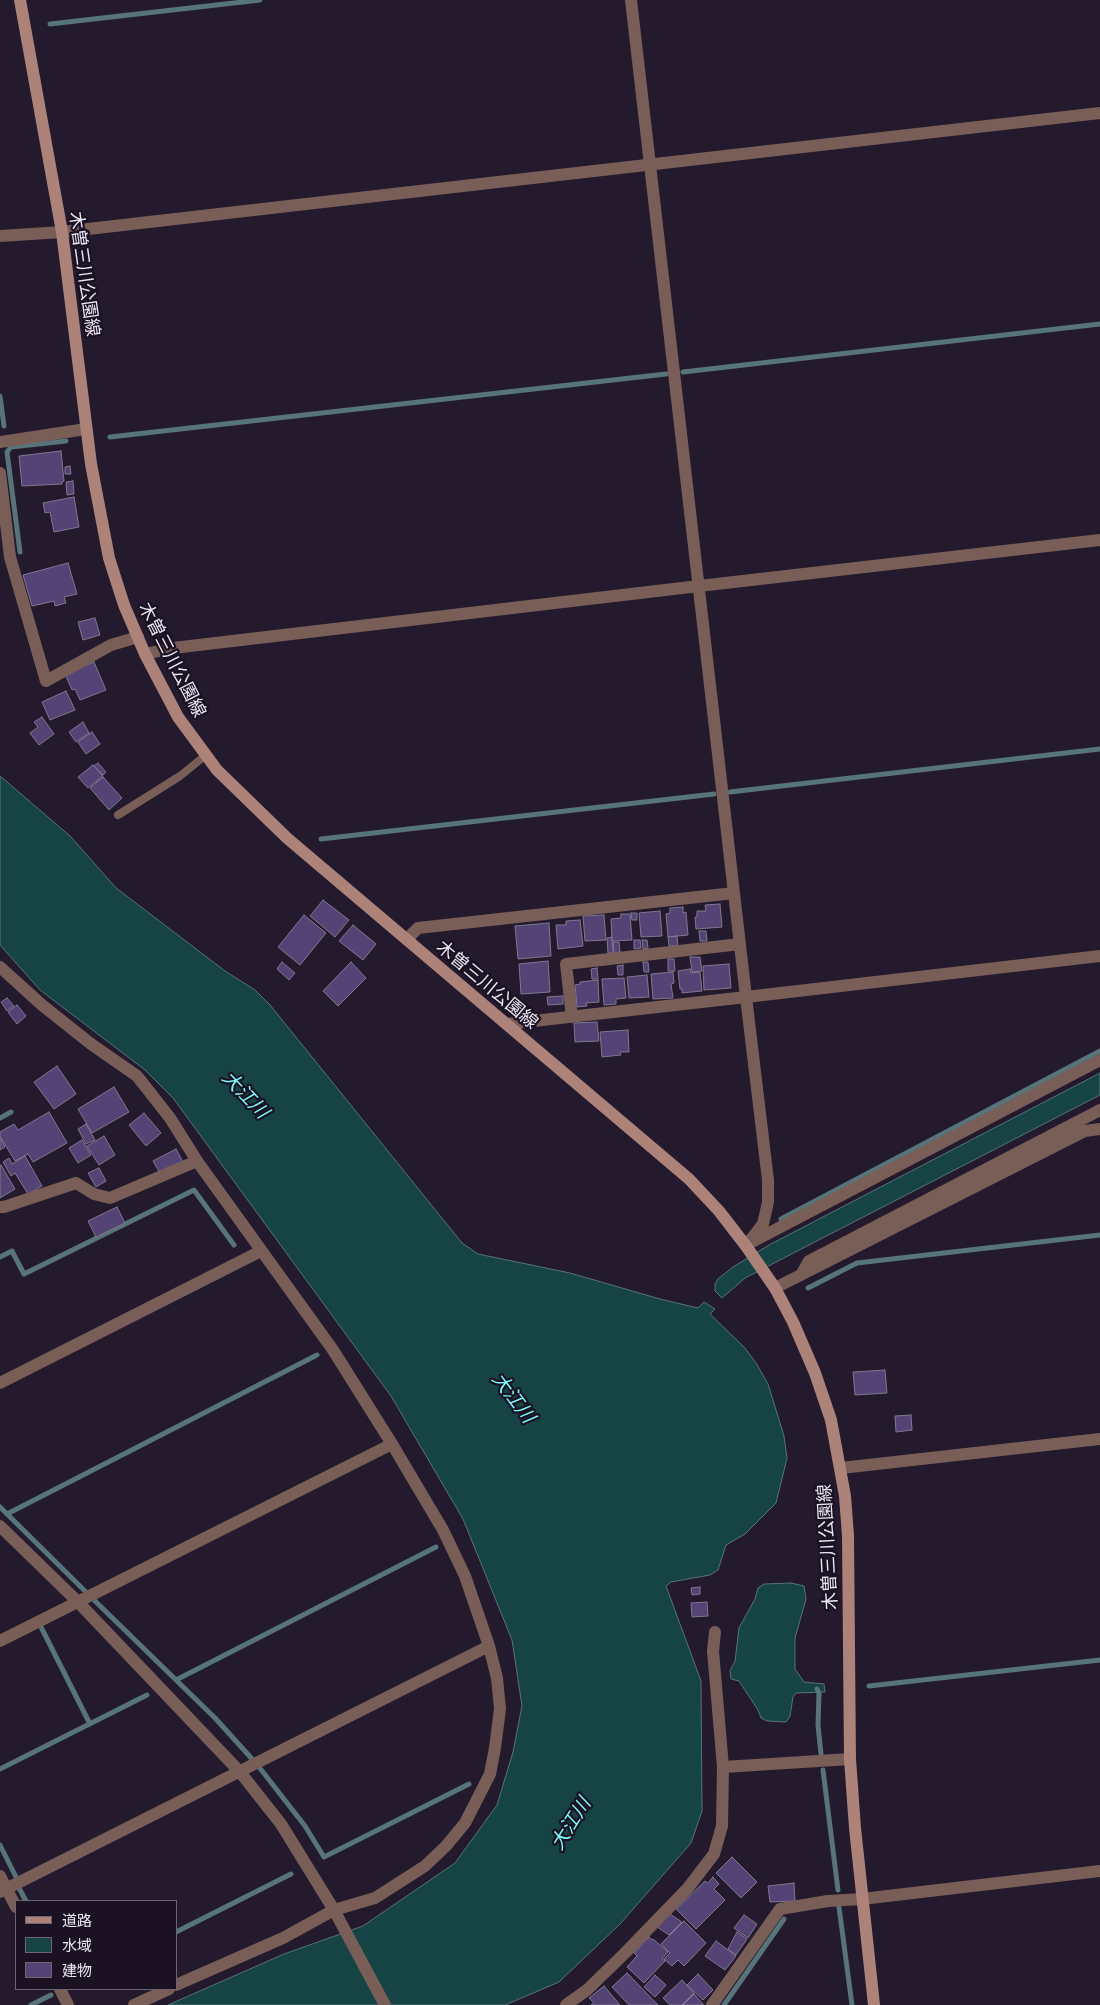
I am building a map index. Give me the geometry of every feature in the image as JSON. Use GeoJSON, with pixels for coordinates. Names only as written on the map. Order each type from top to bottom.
{"type":"FeatureCollection","features":[{"type":"Feature","properties":{"kind":"main road","name":"木曽三川公園線"},"geometry":{"type":"LineString","coordinates":[[20,0],[62,232],[91,464],[109,558],[124,605],[145,654],[178,717],[217,770],[288,838],[689,1179],[748,1248],[775,1288],[793,1322],[815,1373],[831,1420],[841,1468],[848,1536],[850,1759],[862,1899],[874,2005]]}},
{"type":"Feature","properties":{"kind":"street"},"geometry":{"type":"LineString","coordinates":[[631,0],[768,1180],[768,1202],[763,1224],[748,1248]]}},
{"type":"Feature","properties":{"kind":"street"},"geometry":{"type":"LineString","coordinates":[[0,236],[62,232],[1100,112]]}},
{"type":"Feature","properties":{"kind":"street"},"geometry":{"type":"LineString","coordinates":[[0,442],[86,429]]}},
{"type":"Feature","properties":{"kind":"street"},"geometry":{"type":"LineString","coordinates":[[0,473],[10,557],[46,681],[111,645],[138,637]]}},
{"type":"Feature","properties":{"kind":"street"},"geometry":{"type":"LineString","coordinates":[[145,654],[174,648],[1100,540]]}},
{"type":"Feature","properties":{"kind":"street"},"geometry":{"type":"LineString","coordinates":[[407,939],[418,928],[734,893]]}},
{"type":"Feature","properties":{"kind":"street"},"geometry":{"type":"LineString","coordinates":[[572,1017],[566,964],[740,944]]}},
{"type":"Feature","properties":{"kind":"street"},"geometry":{"type":"LineString","coordinates":[[507,1024],[1100,956]]}},
{"type":"Feature","properties":{"kind":"street"},"geometry":{"type":"LineString","coordinates":[[0,966],[42,1005],[91,1044],[137,1076],[170,1118],[197,1161],[333,1350],[443,1530],[464,1576],[489,1646],[497,1678],[500,1709],[496,1748],[487,1783],[465,1824],[426,1866],[375,1898],[178,1984]]}},
{"type":"Feature","properties":{"kind":"street"},"geometry":{"type":"LineString","coordinates":[[748,1248],[1100,1060]]}},
{"type":"Feature","properties":{"kind":"street"},"geometry":{"type":"LineString","coordinates":[[801,1275],[809,1261],[1100,1110]]}},
{"type":"Feature","properties":{"kind":"street"},"geometry":{"type":"LineString","coordinates":[[775,1288],[1084,1131],[1100,1129]]}},
{"type":"Feature","properties":{"kind":"street"},"geometry":{"type":"LineString","coordinates":[[0,1207],[76,1183],[94,1194],[110,1198],[197,1161]]}},
{"type":"Feature","properties":{"kind":"street"},"geometry":{"type":"LineString","coordinates":[[0,1383],[261,1251]]}},
{"type":"Feature","properties":{"kind":"street"},"geometry":{"type":"LineString","coordinates":[[841,1468],[1100,1439]]}},
{"type":"Feature","properties":{"kind":"street"},"geometry":{"type":"LineString","coordinates":[[0,1641],[392,1444]]}},
{"type":"Feature","properties":{"kind":"street"},"geometry":{"type":"LineString","coordinates":[[0,1526],[78,1602],[240,1772],[280,1824],[336,1914],[385,2005]]}},
{"type":"Feature","properties":{"kind":"street"},"geometry":{"type":"LineString","coordinates":[[566,2005],[587,1990],[625,1953],[688,1888],[714,1854],[722,1826],[723,1767],[713,1651],[715,1632]]}},
{"type":"Feature","properties":{"kind":"street"},"geometry":{"type":"LineString","coordinates":[[3,1890],[489,1646]]}},
{"type":"Feature","properties":{"kind":"street"},"geometry":{"type":"LineString","coordinates":[[723,1767],[850,1759]]}},
{"type":"Feature","properties":{"kind":"street"},"geometry":{"type":"LineString","coordinates":[[712,2005],[780,1909],[1100,1871]]}},
{"type":"Feature","properties":{"kind":"street"},"geometry":{"type":"LineString","coordinates":[[0,1876],[3,1890],[15,1906]]}},
{"type":"Feature","properties":{"kind":"street"},"geometry":{"type":"LineString","coordinates":[[60,1990],[68,2005]]}},
{"type":"Feature","properties":{"kind":"street"},"geometry":{"type":"LineString","coordinates":[[134,2005],[167,1990]]}},
{"type":"Feature","properties":{"kind":"lane"},"geometry":{"type":"LineString","coordinates":[[118,815],[180,776],[206,755]]}},
{"type":"Feature","properties":{"kind":"water","name":"大江川"},"geometry":{"type":"Polygon","coordinates":[[[0,776],[70,836],[116,888],[225,971],[255,990],[270,1005],[462,1243],[478,1254],[570,1273],[660,1299],[698,1308],[704,1302],[715,1309],[710,1314],[744,1347],[768,1384],[784,1436],[787,1458],[776,1503],[745,1534],[726,1545],[718,1570],[710,1575],[671,1582],[666,1586],[701,1681],[702,1811],[691,1843],[620,1924],[559,1982],[505,2005],[168,2005],[284,1954],[363,1926],[455,1863],[497,1805],[513,1752],[522,1706],[512,1640],[463,1519],[391,1396],[173,1098],[145,1070],[40,990],[0,945],[0,776]]]}},
{"type":"Feature","properties":{"kind":"water"},"geometry":{"type":"Polygon","coordinates":[[[1100,1073],[1100,1095],[745,1278],[722,1298],[715,1291],[715,1284],[718,1279],[733,1267],[769,1245],[1100,1073]]]}},
{"type":"Feature","properties":{"kind":"water"},"geometry":{"type":"Polygon","coordinates":[[[791,1583],[804,1586],[806,1599],[795,1638],[795,1669],[804,1682],[824,1684],[825,1692],[796,1693],[793,1697],[790,1716],[786,1722],[767,1721],[761,1718],[758,1710],[739,1681],[731,1679],[730,1671],[735,1661],[739,1628],[755,1599],[758,1588],[764,1584],[791,1583]]]}},
{"type":"Feature","properties":{"kind":"building"},"geometry":{"type":"Polygon","coordinates":[[[61,451],[64,481],[62,484],[22,486],[19,456],[61,451]]]}},
{"type":"Feature","properties":{"kind":"building"},"geometry":{"type":"Polygon","coordinates":[[[70,466],[71,474],[65,474],[65,467],[70,466]]]}},
{"type":"Feature","properties":{"kind":"building"},"geometry":{"type":"Polygon","coordinates":[[[73,481],[74,494],[67,495],[66,482],[73,481]]]}},
{"type":"Feature","properties":{"kind":"building"},"geometry":{"type":"Polygon","coordinates":[[[74,497],[79,527],[54,532],[50,512],[45,513],[43,503],[74,497]]]}},
{"type":"Feature","properties":{"kind":"building"},"geometry":{"type":"Polygon","coordinates":[[[68,563],[77,594],[64,597],[66,603],[55,606],[54,601],[32,606],[23,575],[68,563]]]}},
{"type":"Feature","properties":{"kind":"building"},"geometry":{"type":"Polygon","coordinates":[[[95,618],[100,635],[83,640],[78,622],[95,618]]]}},
{"type":"Feature","properties":{"kind":"building"},"geometry":{"type":"Polygon","coordinates":[[[94,662],[106,690],[80,700],[75,689],[72,690],[65,674],[94,662]]]}},
{"type":"Feature","properties":{"kind":"building"},"geometry":{"type":"Polygon","coordinates":[[[66,691],[75,710],[50,720],[42,702],[66,691]]]}},
{"type":"Feature","properties":{"kind":"building"},"geometry":{"type":"Polygon","coordinates":[[[42,717],[54,734],[39,745],[30,733],[38,727],[34,722],[42,717]]]}},
{"type":"Feature","properties":{"kind":"building"},"geometry":{"type":"Polygon","coordinates":[[[83,722],[89,733],[76,742],[69,732],[83,722]]]}},
{"type":"Feature","properties":{"kind":"building"},"geometry":{"type":"Polygon","coordinates":[[[92,732],[100,744],[86,754],[78,742],[92,732]]]}},
{"type":"Feature","properties":{"kind":"building"},"geometry":{"type":"Polygon","coordinates":[[[98,763],[106,772],[103,775],[94,766],[98,763]]]}},
{"type":"Feature","properties":{"kind":"building"},"geometry":{"type":"Polygon","coordinates":[[[93,765],[103,776],[88,788],[78,777],[93,765]]]}},
{"type":"Feature","properties":{"kind":"building"},"geometry":{"type":"Polygon","coordinates":[[[103,777],[122,798],[109,810],[90,788],[103,777]]]}},
{"type":"Feature","properties":{"kind":"building"},"geometry":{"type":"Polygon","coordinates":[[[323,900],[349,920],[335,937],[310,916],[323,900]]]}},
{"type":"Feature","properties":{"kind":"building"},"geometry":{"type":"Polygon","coordinates":[[[720,904],[722,927],[696,929],[695,917],[697,917],[697,911],[706,911],[705,905],[720,904]]]}},
{"type":"Feature","properties":{"kind":"building"},"geometry":{"type":"Polygon","coordinates":[[[683,907],[683,913],[686,912],[688,935],[668,937],[666,914],[670,913],[670,908],[683,907]]]}},
{"type":"Feature","properties":{"kind":"building"},"geometry":{"type":"Polygon","coordinates":[[[660,911],[662,936],[641,937],[639,913],[660,911]]]}},
{"type":"Feature","properties":{"kind":"building"},"geometry":{"type":"Polygon","coordinates":[[[631,913],[637,913],[637,920],[632,920],[631,913]]]}},
{"type":"Feature","properties":{"kind":"building"},"geometry":{"type":"Polygon","coordinates":[[[621,914],[630,914],[632,940],[612,941],[611,919],[621,918],[621,914]]]}},
{"type":"Feature","properties":{"kind":"building"},"geometry":{"type":"Polygon","coordinates":[[[304,915],[326,933],[300,965],[278,947],[304,915]]]}},
{"type":"Feature","properties":{"kind":"building"},"geometry":{"type":"Polygon","coordinates":[[[604,915],[606,940],[585,941],[583,916],[604,915]]]}},
{"type":"Feature","properties":{"kind":"building"},"geometry":{"type":"Polygon","coordinates":[[[580,920],[583,946],[558,949],[556,925],[566,925],[566,921],[580,920]]]}},
{"type":"Feature","properties":{"kind":"building"},"geometry":{"type":"Polygon","coordinates":[[[549,923],[551,956],[518,959],[515,926],[549,923]]]}},
{"type":"Feature","properties":{"kind":"building"},"geometry":{"type":"Polygon","coordinates":[[[353,925],[376,944],[363,960],[339,941],[353,925]]]}},
{"type":"Feature","properties":{"kind":"building"},"geometry":{"type":"Polygon","coordinates":[[[699,931],[706,931],[707,941],[700,941],[699,931]]]}},
{"type":"Feature","properties":{"kind":"building"},"geometry":{"type":"Polygon","coordinates":[[[677,936],[678,946],[669,946],[668,937],[677,936]]]}},
{"type":"Feature","properties":{"kind":"building"},"geometry":{"type":"Polygon","coordinates":[[[612,937],[613,953],[608,953],[607,938],[612,937]]]}},
{"type":"Feature","properties":{"kind":"building"},"geometry":{"type":"Polygon","coordinates":[[[634,940],[640,940],[641,948],[634,949],[634,940]]]}},
{"type":"Feature","properties":{"kind":"building"},"geometry":{"type":"Polygon","coordinates":[[[642,940],[647,940],[648,948],[643,949],[642,940]]]}},
{"type":"Feature","properties":{"kind":"building"},"geometry":{"type":"Polygon","coordinates":[[[613,942],[619,942],[620,952],[614,953],[613,942]]]}},
{"type":"Feature","properties":{"kind":"building"},"geometry":{"type":"Polygon","coordinates":[[[690,957],[700,957],[702,971],[692,972],[690,957]]]}},
{"type":"Feature","properties":{"kind":"building"},"geometry":{"type":"Polygon","coordinates":[[[668,959],[674,959],[675,971],[668,971],[668,959]]]}},
{"type":"Feature","properties":{"kind":"building"},"geometry":{"type":"Polygon","coordinates":[[[548,961],[550,992],[521,994],[519,964],[548,961]]]}},
{"type":"Feature","properties":{"kind":"building"},"geometry":{"type":"Polygon","coordinates":[[[282,962],[295,973],[289,980],[277,969],[282,962]]]}},
{"type":"Feature","properties":{"kind":"building"},"geometry":{"type":"Polygon","coordinates":[[[351,962],[366,978],[338,1006],[323,991],[351,962]]]}},
{"type":"Feature","properties":{"kind":"building"},"geometry":{"type":"Polygon","coordinates":[[[643,962],[648,962],[649,972],[644,972],[643,962]]]}},
{"type":"Feature","properties":{"kind":"building"},"geometry":{"type":"Polygon","coordinates":[[[729,964],[731,988],[704,990],[703,966],[729,964]]]}},
{"type":"Feature","properties":{"kind":"building"},"geometry":{"type":"Polygon","coordinates":[[[623,965],[623,975],[618,975],[617,966],[623,965]]]}},
{"type":"Feature","properties":{"kind":"building"},"geometry":{"type":"Polygon","coordinates":[[[597,968],[598,979],[592,979],[591,969],[597,968]]]}},
{"type":"Feature","properties":{"kind":"building"},"geometry":{"type":"Polygon","coordinates":[[[690,969],[691,973],[700,972],[702,991],[682,993],[678,971],[690,969]]]}},
{"type":"Feature","properties":{"kind":"building"},"geometry":{"type":"Polygon","coordinates":[[[673,972],[674,983],[671,984],[673,998],[653,999],[651,974],[673,972]]]}},
{"type":"Feature","properties":{"kind":"building"},"geometry":{"type":"Polygon","coordinates":[[[647,975],[649,997],[629,998],[627,977],[647,975]]]}},
{"type":"Feature","properties":{"kind":"building"},"geometry":{"type":"Polygon","coordinates":[[[624,978],[626,998],[616,999],[616,1004],[604,1005],[602,979],[624,978]]]}},
{"type":"Feature","properties":{"kind":"building"},"geometry":{"type":"Polygon","coordinates":[[[598,980],[599,1002],[586,1003],[587,1006],[577,1007],[575,985],[580,984],[580,982],[598,980]]]}},
{"type":"Feature","properties":{"kind":"building"},"geometry":{"type":"Polygon","coordinates":[[[563,996],[563,1004],[548,1005],[547,997],[563,996]]]}},
{"type":"Feature","properties":{"kind":"building"},"geometry":{"type":"Polygon","coordinates":[[[7,998],[14,1006],[7,1011],[1,1002],[7,998]]]}},
{"type":"Feature","properties":{"kind":"building"},"geometry":{"type":"Polygon","coordinates":[[[17,1005],[26,1016],[17,1024],[8,1012],[17,1005]]]}},
{"type":"Feature","properties":{"kind":"building"},"geometry":{"type":"Polygon","coordinates":[[[597,1022],[599,1041],[575,1042],[574,1023],[597,1022]]]}},
{"type":"Feature","properties":{"kind":"building"},"geometry":{"type":"Polygon","coordinates":[[[628,1030],[629,1052],[620,1052],[621,1055],[602,1057],[600,1032],[628,1030]]]}},
{"type":"Feature","properties":{"kind":"building"},"geometry":{"type":"Polygon","coordinates":[[[57,1066],[76,1094],[54,1109],[34,1082],[57,1066]]]}},
{"type":"Feature","properties":{"kind":"building"},"geometry":{"type":"Polygon","coordinates":[[[114,1087],[129,1112],[92,1133],[78,1109],[114,1087]]]}},
{"type":"Feature","properties":{"kind":"building"},"geometry":{"type":"Polygon","coordinates":[[[49,1112],[67,1143],[33,1162],[28,1154],[15,1161],[0,1136],[0,1132],[14,1124],[18,1130],[49,1112]]]}},
{"type":"Feature","properties":{"kind":"building"},"geometry":{"type":"Polygon","coordinates":[[[144,1113],[161,1133],[146,1146],[129,1125],[144,1113]]]}},
{"type":"Feature","properties":{"kind":"building"},"geometry":{"type":"Polygon","coordinates":[[[86,1124],[95,1140],[86,1144],[78,1129],[86,1124]]]}},
{"type":"Feature","properties":{"kind":"building"},"geometry":{"type":"Polygon","coordinates":[[[104,1136],[115,1155],[99,1165],[87,1146],[104,1136]]]}},
{"type":"Feature","properties":{"kind":"building"},"geometry":{"type":"Polygon","coordinates":[[[0,1138],[5,1147],[0,1150],[0,1138]]]}},
{"type":"Feature","properties":{"kind":"building"},"geometry":{"type":"Polygon","coordinates":[[[82,1140],[91,1155],[78,1163],[69,1148],[82,1140]]]}},
{"type":"Feature","properties":{"kind":"building"},"geometry":{"type":"Polygon","coordinates":[[[176,1149],[183,1162],[160,1173],[153,1161],[176,1149]]]}},
{"type":"Feature","properties":{"kind":"building"},"geometry":{"type":"Polygon","coordinates":[[[25,1156],[42,1186],[28,1194],[15,1173],[11,1176],[3,1162],[9,1158],[12,1164],[25,1156]]]}},
{"type":"Feature","properties":{"kind":"building"},"geometry":{"type":"Polygon","coordinates":[[[0,1166],[15,1189],[0,1198],[0,1166]]]}},
{"type":"Feature","properties":{"kind":"building"},"geometry":{"type":"Polygon","coordinates":[[[99,1168],[106,1181],[96,1187],[88,1173],[99,1168]]]}},
{"type":"Feature","properties":{"kind":"building"},"geometry":{"type":"Polygon","coordinates":[[[117,1207],[125,1223],[96,1237],[88,1221],[117,1207]]]}},
{"type":"Feature","properties":{"kind":"building"},"geometry":{"type":"Polygon","coordinates":[[[885,1370],[887,1393],[855,1395],[853,1372],[885,1370]]]}},
{"type":"Feature","properties":{"kind":"building"},"geometry":{"type":"Polygon","coordinates":[[[911,1415],[912,1430],[896,1432],[895,1416],[911,1415]]]}},
{"type":"Feature","properties":{"kind":"building"},"geometry":{"type":"Polygon","coordinates":[[[700,1587],[700,1594],[692,1595],[691,1588],[700,1587]]]}},
{"type":"Feature","properties":{"kind":"building"},"geometry":{"type":"Polygon","coordinates":[[[707,1602],[708,1616],[692,1617],[691,1603],[707,1602]]]}},
{"type":"Feature","properties":{"kind":"building"},"geometry":{"type":"Polygon","coordinates":[[[732,1857],[757,1882],[741,1898],[716,1873],[732,1857]]]}},
{"type":"Feature","properties":{"kind":"building"},"geometry":{"type":"Polygon","coordinates":[[[713,1877],[719,1884],[714,1889],[725,1900],[696,1929],[676,1909],[705,1881],[708,1883],[713,1877]]]}},
{"type":"Feature","properties":{"kind":"building"},"geometry":{"type":"Polygon","coordinates":[[[794,1883],[795,1901],[770,1902],[768,1886],[794,1883]]]}},
{"type":"Feature","properties":{"kind":"building"},"geometry":{"type":"Polygon","coordinates":[[[667,1912],[682,1922],[669,1935],[657,1927],[667,1912]]]}},
{"type":"Feature","properties":{"kind":"building"},"geometry":{"type":"Polygon","coordinates":[[[744,1915],[757,1924],[748,1938],[734,1928],[744,1915]]]}},
{"type":"Feature","properties":{"kind":"building"},"geometry":{"type":"Polygon","coordinates":[[[684,1921],[706,1943],[684,1966],[678,1960],[672,1966],[664,1959],[670,1953],[661,1944],[684,1921]]]}},
{"type":"Feature","properties":{"kind":"building"},"geometry":{"type":"Polygon","coordinates":[[[737,1932],[747,1939],[736,1955],[728,1949],[737,1932]]]}},
{"type":"Feature","properties":{"kind":"building"},"geometry":{"type":"Polygon","coordinates":[[[649,1937],[668,1952],[662,1959],[665,1961],[644,1983],[627,1967],[637,1956],[634,1953],[649,1937]]]}},
{"type":"Feature","properties":{"kind":"building"},"geometry":{"type":"Polygon","coordinates":[[[716,1941],[736,1956],[725,1970],[705,1956],[716,1941]]]}},
{"type":"Feature","properties":{"kind":"building"},"geometry":{"type":"Polygon","coordinates":[[[627,1973],[658,2005],[629,2005],[612,1987],[627,1973]]]}},
{"type":"Feature","properties":{"kind":"building"},"geometry":{"type":"Polygon","coordinates":[[[698,1974],[713,1990],[703,2000],[687,1985],[698,1974]]]}},
{"type":"Feature","properties":{"kind":"building"},"geometry":{"type":"Polygon","coordinates":[[[655,1975],[666,1985],[655,1997],[644,1987],[655,1975]]]}},
{"type":"Feature","properties":{"kind":"building"},"geometry":{"type":"Polygon","coordinates":[[[682,1980],[694,1993],[682,2005],[670,2005],[663,1998],[682,1980]]]}},
{"type":"Feature","properties":{"kind":"building"},"geometry":{"type":"Polygon","coordinates":[[[604,1986],[620,2005],[591,2005],[594,2003],[589,1998],[604,1986]]]}},
{"type":"Feature","properties":{"kind":"building"},"geometry":{"type":"Polygon","coordinates":[[[694,1994],[704,2005],[683,2005],[694,1994]]]}},
{"type":"Feature","properties":{"kind":"waterway"},"geometry":{"type":"LineString","coordinates":[[50,24],[260,0]]}},
{"type":"Feature","properties":{"kind":"waterway"},"geometry":{"type":"LineString","coordinates":[[683,372],[1100,324]]}},
{"type":"Feature","properties":{"kind":"waterway"},"geometry":{"type":"LineString","coordinates":[[110,437],[666,374]]}},
{"type":"Feature","properties":{"kind":"waterway"},"geometry":{"type":"LineString","coordinates":[[0,396],[4,426]]}},
{"type":"Feature","properties":{"kind":"waterway"},"geometry":{"type":"LineString","coordinates":[[20,552],[7,452],[11,447],[66,441]]}},
{"type":"Feature","properties":{"kind":"waterway"},"geometry":{"type":"LineString","coordinates":[[730,792],[1100,749]]}},
{"type":"Feature","properties":{"kind":"waterway"},"geometry":{"type":"LineString","coordinates":[[321,839],[714,794]]}},
{"type":"Feature","properties":{"kind":"waterway"},"geometry":{"type":"LineString","coordinates":[[781,1219],[1100,1051]]}},
{"type":"Feature","properties":{"kind":"waterway"},"geometry":{"type":"LineString","coordinates":[[0,1118],[11,1112]]}},
{"type":"Feature","properties":{"kind":"waterway"},"geometry":{"type":"LineString","coordinates":[[0,1257],[12,1251],[24,1274],[194,1190],[234,1245]]}},
{"type":"Feature","properties":{"kind":"waterway"},"geometry":{"type":"LineString","coordinates":[[808,1288],[857,1263],[1100,1235]]}},
{"type":"Feature","properties":{"kind":"waterway"},"geometry":{"type":"LineString","coordinates":[[7,1514],[317,1355]]}},
{"type":"Feature","properties":{"kind":"waterway"},"geometry":{"type":"LineString","coordinates":[[0,1507],[88,1594]]}},
{"type":"Feature","properties":{"kind":"waterway"},"geometry":{"type":"LineString","coordinates":[[176,1680],[436,1547]]}},
{"type":"Feature","properties":{"kind":"waterway"},"geometry":{"type":"LineString","coordinates":[[95,1601],[215,1718],[253,1760]]}},
{"type":"Feature","properties":{"kind":"waterway"},"geometry":{"type":"LineString","coordinates":[[40,1625],[90,1724]]}},
{"type":"Feature","properties":{"kind":"waterway"},"geometry":{"type":"LineString","coordinates":[[869,1686],[1100,1660]]}},
{"type":"Feature","properties":{"kind":"waterway"},"geometry":{"type":"LineString","coordinates":[[817,1689],[819,1693],[818,1725],[821,1754]]}},
{"type":"Feature","properties":{"kind":"waterway"},"geometry":{"type":"LineString","coordinates":[[0,1769],[147,1695]]}},
{"type":"Feature","properties":{"kind":"waterway"},"geometry":{"type":"LineString","coordinates":[[259,1767],[305,1826],[324,1857],[469,1784]]}},
{"type":"Feature","properties":{"kind":"waterway"},"geometry":{"type":"LineString","coordinates":[[823,1770],[838,1890]]}},
{"type":"Feature","properties":{"kind":"waterway"},"geometry":{"type":"LineString","coordinates":[[0,1845],[16,1877]]}},
{"type":"Feature","properties":{"kind":"waterway"},"geometry":{"type":"LineString","coordinates":[[178,1931],[291,1874]]}},
{"type":"Feature","properties":{"kind":"waterway"},"geometry":{"type":"LineString","coordinates":[[19,1888],[25,1900]]}},
{"type":"Feature","properties":{"kind":"waterway"},"geometry":{"type":"LineString","coordinates":[[839,1907],[852,2005]]}},
{"type":"Feature","properties":{"kind":"waterway"},"geometry":{"type":"LineString","coordinates":[[724,2005],[784,1919]]}},
{"type":"Feature","properties":{"kind":"waterway"},"geometry":{"type":"LineString","coordinates":[[31,2005],[51,1995]]}}]}
